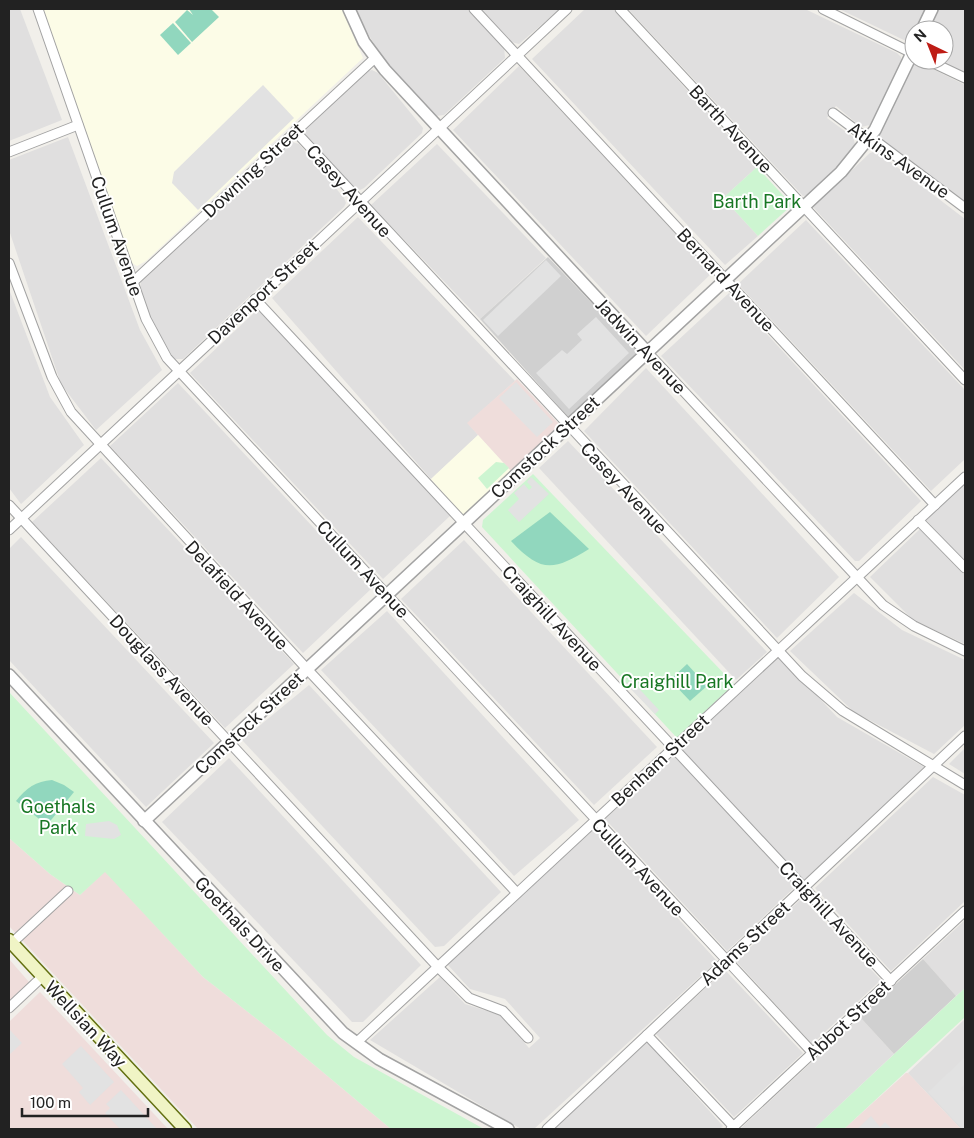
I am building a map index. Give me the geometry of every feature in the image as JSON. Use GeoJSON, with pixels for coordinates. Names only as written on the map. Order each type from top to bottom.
{"type":"FeatureCollection","features":[{"type":"Feature","properties":{"kind":"main road","name":"Wellsian Way"},"geometry":{"type":"LineString","coordinates":[[10,942],[185,1129]]}},
{"type":"Feature","properties":{"kind":"street","name":"Cullum Avenue"},"geometry":{"type":"LineString","coordinates":[[38,9],[133,282],[157,343],[178,372],[388,594],[595,821],[813,1053]]}},
{"type":"Feature","properties":{"kind":"street","name":"Jadwin Avenue"},"geometry":{"type":"LineString","coordinates":[[349,9],[375,58],[856,578],[883,605],[914,626],[965,652]]}},
{"type":"Feature","properties":{"kind":"street"},"geometry":{"type":"LineString","coordinates":[[474,9],[517,55]]}},
{"type":"Feature","properties":{"kind":"street","name":"Davenport Street"},"geometry":{"type":"LineString","coordinates":[[9,530],[567,9]]}},
{"type":"Feature","properties":{"kind":"street","name":"Barth Avenue"},"geometry":{"type":"LineString","coordinates":[[620,9],[965,380]]}},
{"type":"Feature","properties":{"kind":"street"},"geometry":{"type":"LineString","coordinates":[[823,9],[904,48]]}},
{"type":"Feature","properties":{"kind":"street","name":"Bernard Avenue"},"geometry":{"type":"LineString","coordinates":[[517,55],[935,505]]}},
{"type":"Feature","properties":{"kind":"street","name":"Downing Street"},"geometry":{"type":"LineString","coordinates":[[133,282],[375,58]]}},
{"type":"Feature","properties":{"kind":"street","name":"Comstock Street"},"geometry":{"type":"LineString","coordinates":[[144,821],[841,172],[869,138],[904,70]]}},
{"type":"Feature","properties":{"kind":"street"},"geometry":{"type":"LineString","coordinates":[[948,70],[965,78]]}},
{"type":"Feature","properties":{"kind":"street","name":"Atkins Avenue"},"geometry":{"type":"LineString","coordinates":[[833,113],[965,208]]}},
{"type":"Feature","properties":{"kind":"street"},"geometry":{"type":"LineString","coordinates":[[9,152],[78,125]]}},
{"type":"Feature","properties":{"kind":"street","name":"Casey Avenue"},"geometry":{"type":"LineString","coordinates":[[294,131],[567,427],[820,694],[843,711],[965,785]]}},
{"type":"Feature","properties":{"kind":"street","name":"Delafield Avenue"},"geometry":{"type":"LineString","coordinates":[[9,263],[57,390],[71,412],[306,669],[517,893]]}},
{"type":"Feature","properties":{"kind":"street","name":"Craighill Avenue"},"geometry":{"type":"LineString","coordinates":[[255,299],[891,981]]}},
{"type":"Feature","properties":{"kind":"street","name":"Benham Street"},"geometry":{"type":"LineString","coordinates":[[356,1043],[965,477]]}},
{"type":"Feature","properties":{"kind":"street","name":"Douglass Avenue"},"geometry":{"type":"LineString","coordinates":[[9,505],[438,967],[469,998],[503,1011],[528,1038]]}},
{"type":"Feature","properties":{"kind":"street"},"geometry":{"type":"LineString","coordinates":[[918,520],[965,568]]}},
{"type":"Feature","properties":{"kind":"street","name":"Goethals Drive"},"geometry":{"type":"LineString","coordinates":[[9,675],[334,1024],[379,1059],[508,1129]]}},
{"type":"Feature","properties":{"kind":"street","name":"Adams Street"},"geometry":{"type":"LineString","coordinates":[[547,1129],[965,736]]}},
{"type":"Feature","properties":{"kind":"street"},"geometry":{"type":"LineString","coordinates":[[10,942],[68,891]]}},
{"type":"Feature","properties":{"kind":"street","name":"Abbot Street"},"geometry":{"type":"LineString","coordinates":[[733,1128],[965,911]]}},
{"type":"Feature","properties":{"kind":"street"},"geometry":{"type":"LineString","coordinates":[[9,1008],[42,977]]}},
{"type":"Feature","properties":{"kind":"street"},"geometry":{"type":"LineString","coordinates":[[647,1035],[733,1128]]}},
{"type":"Feature","properties":{"kind":"shaded area"},"geometry":{"type":"Polygon","coordinates":[[[9,9],[20,9],[62,120],[9,141],[9,9]]]}},
{"type":"Feature","properties":{"kind":"shaded area"},"geometry":{"type":"Polygon","coordinates":[[[43,9],[342,9],[363,58],[146,261],[137,266],[130,262],[43,9]]]}},
{"type":"Feature","properties":{"kind":"shaded area"},"geometry":{"type":"Polygon","coordinates":[[[356,9],[467,9],[504,47],[505,58],[444,115],[436,116],[382,57],[356,9]]]}},
{"type":"Feature","properties":{"kind":"shaded area"},"geometry":{"type":"Polygon","coordinates":[[[481,9],[560,9],[519,44],[511,42],[481,9]]]}},
{"type":"Feature","properties":{"kind":"shaded area"},"geometry":{"type":"Polygon","coordinates":[[[585,9],[613,9],[757,167],[723,198],[758,236],[725,265],[532,59],[585,9]]]}},
{"type":"Feature","properties":{"kind":"shaded area"},"geometry":{"type":"Polygon","coordinates":[[[628,9],[805,9],[897,53],[901,57],[901,62],[884,103],[870,125],[861,127],[836,106],[827,118],[853,137],[855,144],[843,162],[808,195],[803,196],[628,9]]]}},
{"type":"Feature","properties":{"kind":"shaded area"},"geometry":{"type":"Polygon","coordinates":[[[839,9],[926,9],[921,20],[904,20],[904,40],[839,9]]]}},
{"type":"Feature","properties":{"kind":"shaded area"},"geometry":{"type":"Polygon","coordinates":[[[936,9],[965,9],[965,73],[954,68],[954,20],[931,20],[936,9]]]}},
{"type":"Feature","properties":{"kind":"shaded area"},"geometry":{"type":"Polygon","coordinates":[[[519,66],[712,273],[646,336],[453,130],[519,66]]]}},
{"type":"Feature","properties":{"kind":"shaded area"},"geometry":{"type":"Polygon","coordinates":[[[372,70],[378,73],[423,128],[422,133],[360,190],[353,187],[307,137],[304,131],[365,72],[372,70]]]}},
{"type":"Feature","properties":{"kind":"shaded area"},"geometry":{"type":"Polygon","coordinates":[[[910,70],[935,70],[965,85],[965,202],[877,137],[910,70]]]}},
{"type":"Feature","properties":{"kind":"shaded area"},"geometry":{"type":"Polygon","coordinates":[[[263,85],[294,118],[198,210],[172,183],[174,172],[263,85]]]}},
{"type":"Feature","properties":{"kind":"shaded area"},"geometry":{"type":"Polygon","coordinates":[[[68,137],[140,330],[162,370],[96,430],[61,384],[9,230],[9,160],[68,137]]]}},
{"type":"Feature","properties":{"kind":"shaded area"},"geometry":{"type":"Polygon","coordinates":[[[292,142],[299,144],[344,198],[346,203],[344,207],[183,359],[174,359],[151,320],[140,289],[141,281],[292,142]]]}},
{"type":"Feature","properties":{"kind":"shaded area"},"geometry":{"type":"Polygon","coordinates":[[[437,144],[546,258],[480,319],[371,205],[437,144]]]}},
{"type":"Feature","properties":{"kind":"shaded area"},"geometry":{"type":"Polygon","coordinates":[[[876,151],[965,219],[965,370],[813,207],[870,153],[876,151]]]}},
{"type":"Feature","properties":{"kind":"shaded area"},"geometry":{"type":"Polygon","coordinates":[[[358,217],[515,381],[468,423],[478,435],[431,479],[272,298],[358,217]]]}},
{"type":"Feature","properties":{"kind":"shaded area"},"geometry":{"type":"Polygon","coordinates":[[[806,220],[965,390],[965,459],[931,491],[738,284],[806,220]]]}},
{"type":"Feature","properties":{"kind":"shaded area"},"geometry":{"type":"Polygon","coordinates":[[[548,257],[639,353],[568,417],[480,319],[548,257]]]}},
{"type":"Feature","properties":{"kind":"shaded area"},"geometry":{"type":"Polygon","coordinates":[[[546,260],[561,276],[498,336],[483,320],[546,260]]]}},
{"type":"Feature","properties":{"kind":"shaded area"},"geometry":{"type":"Polygon","coordinates":[[[9,289],[50,397],[84,445],[21,504],[9,488],[9,289]]]}},
{"type":"Feature","properties":{"kind":"shaded area"},"geometry":{"type":"Polygon","coordinates":[[[729,293],[921,501],[859,561],[855,561],[661,356],[729,293]]]}},
{"type":"Feature","properties":{"kind":"shaded area"},"geometry":{"type":"Polygon","coordinates":[[[258,309],[451,515],[383,579],[190,373],[258,309]]]}},
{"type":"Feature","properties":{"kind":"shaded area"},"geometry":{"type":"Polygon","coordinates":[[[596,317],[629,353],[569,409],[536,373],[562,350],[567,354],[582,340],[577,334],[596,317]]]}},
{"type":"Feature","properties":{"kind":"shaded area"},"geometry":{"type":"Polygon","coordinates":[[[646,368],[839,577],[777,638],[584,431],[646,368]]]}},
{"type":"Feature","properties":{"kind":"shaded area"},"geometry":{"type":"Polygon","coordinates":[[[517,379],[560,425],[511,471],[467,423],[517,379]]]}},
{"type":"Feature","properties":{"kind":"shaded area"},"geometry":{"type":"Polygon","coordinates":[[[516,382],[553,422],[537,437],[499,398],[516,382]]]}},
{"type":"Feature","properties":{"kind":"shaded area"},"geometry":{"type":"Polygon","coordinates":[[[178,383],[371,589],[303,653],[110,446],[178,383]]]}},
{"type":"Feature","properties":{"kind":"shaded area"},"geometry":{"type":"Polygon","coordinates":[[[478,435],[511,471],[463,516],[431,479],[478,435]]]}},
{"type":"Feature","properties":{"kind":"shaded area"},"geometry":{"type":"Polygon","coordinates":[[[568,441],[767,652],[736,680],[539,468],[568,441]]]}},
{"type":"Feature","properties":{"kind":"shaded area"},"geometry":{"type":"Polygon","coordinates":[[[101,458],[294,664],[225,728],[32,522],[101,458]]]}},
{"type":"Feature","properties":{"kind":"shaded area"},"geometry":{"type":"Polygon","coordinates":[[[531,477],[549,494],[519,522],[508,510],[519,499],[514,493],[524,484],[529,490],[532,487],[527,482],[531,477]]]}},
{"type":"Feature","properties":{"kind":"shaded area"},"geometry":{"type":"Polygon","coordinates":[[[965,483],[965,563],[926,520],[965,483]]]}},
{"type":"Feature","properties":{"kind":"shaded area"},"geometry":{"type":"Polygon","coordinates":[[[920,529],[965,575],[965,644],[913,620],[870,577],[920,529]]]}},
{"type":"Feature","properties":{"kind":"shaded area"},"geometry":{"type":"Polygon","coordinates":[[[21,537],[214,743],[146,807],[9,660],[9,549],[21,537]]]}},
{"type":"Feature","properties":{"kind":"shaded area"},"geometry":{"type":"Polygon","coordinates":[[[464,540],[657,747],[594,805],[401,599],[464,540]]]}},
{"type":"Feature","properties":{"kind":"shaded area"},"geometry":{"type":"Polygon","coordinates":[[[854,593],[902,630],[965,660],[965,725],[934,754],[854,712],[790,651],[854,593]]]}},
{"type":"Feature","properties":{"kind":"shaded area"},"geometry":{"type":"Polygon","coordinates":[[[387,611],[579,820],[514,876],[321,670],[387,611]]]}},
{"type":"Feature","properties":{"kind":"shaded area"},"geometry":{"type":"Polygon","coordinates":[[[779,655],[837,717],[924,767],[804,880],[680,749],[779,655]]]}},
{"type":"Feature","properties":{"kind":"shaded area"},"geometry":{"type":"Polygon","coordinates":[[[631,680],[659,710],[655,714],[626,684],[631,680]]]}},
{"type":"Feature","properties":{"kind":"shaded area"},"geometry":{"type":"Polygon","coordinates":[[[309,685],[501,892],[444,946],[435,947],[242,740],[309,685]]]}},
{"type":"Feature","properties":{"kind":"shaded area"},"geometry":{"type":"Polygon","coordinates":[[[965,748],[965,774],[949,764],[965,748]]]}},
{"type":"Feature","properties":{"kind":"shaded area"},"geometry":{"type":"Polygon","coordinates":[[[674,755],[796,886],[727,951],[605,819],[674,755]]]}},
{"type":"Feature","properties":{"kind":"shaded area"},"geometry":{"type":"Polygon","coordinates":[[[229,758],[421,965],[363,1022],[352,1022],[162,822],[229,758]]]}},
{"type":"Feature","properties":{"kind":"shaded area"},"geometry":{"type":"Polygon","coordinates":[[[933,777],[965,795],[965,901],[891,971],[815,888],[933,777]]]}},
{"type":"Feature","properties":{"kind":"shaded area"},"geometry":{"type":"Polygon","coordinates":[[[109,821],[117,825],[121,835],[114,839],[85,836],[86,824],[109,821]]]}},
{"type":"Feature","properties":{"kind":"shaded area"},"geometry":{"type":"Polygon","coordinates":[[[595,828],[717,961],[534,1129],[521,1129],[370,1040],[440,977],[465,1004],[500,1015],[529,1048],[540,1038],[505,999],[470,989],[447,964],[595,828]]]}},
{"type":"Feature","properties":{"kind":"shaded area"},"geometry":{"type":"Polygon","coordinates":[[[9,838],[50,874],[80,895],[105,871],[203,977],[294,1048],[391,1129],[198,1129],[9,926],[9,838]]]}},
{"type":"Feature","properties":{"kind":"shaded area"},"geometry":{"type":"Polygon","coordinates":[[[802,898],[881,980],[812,1044],[736,961],[802,898]]]}},
{"type":"Feature","properties":{"kind":"shaded area"},"geometry":{"type":"Polygon","coordinates":[[[965,920],[965,988],[956,996],[923,959],[965,920]]]}},
{"type":"Feature","properties":{"kind":"shaded area"},"geometry":{"type":"Polygon","coordinates":[[[9,959],[29,982],[9,1001],[9,959]]]}},
{"type":"Feature","properties":{"kind":"shaded area"},"geometry":{"type":"Polygon","coordinates":[[[923,959],[956,996],[894,1054],[860,1017],[923,959]]]}},
{"type":"Feature","properties":{"kind":"shaded area"},"geometry":{"type":"Polygon","coordinates":[[[725,970],[803,1053],[734,1117],[656,1034],[725,970]]]}},
{"type":"Feature","properties":{"kind":"shaded area"},"geometry":{"type":"Polygon","coordinates":[[[40,992],[168,1129],[9,1129],[9,1022],[40,992]]]}},
{"type":"Feature","properties":{"kind":"shaded area"},"geometry":{"type":"Polygon","coordinates":[[[860,1017],[894,1054],[814,1129],[740,1129],[860,1017]]]}},
{"type":"Feature","properties":{"kind":"shaded area"},"geometry":{"type":"Polygon","coordinates":[[[965,1019],[965,1129],[961,1129],[908,1073],[965,1019]]]}},
{"type":"Feature","properties":{"kind":"shaded area"},"geometry":{"type":"Polygon","coordinates":[[[9,1029],[22,1043],[9,1055],[9,1029]]]}},
{"type":"Feature","properties":{"kind":"shaded area"},"geometry":{"type":"Polygon","coordinates":[[[647,1042],[723,1126],[720,1129],[554,1129],[647,1042]]]}},
{"type":"Feature","properties":{"kind":"shaded area"},"geometry":{"type":"Polygon","coordinates":[[[81,1046],[114,1082],[90,1105],[79,1092],[83,1088],[62,1064],[81,1046]]]}},
{"type":"Feature","properties":{"kind":"shaded area"},"geometry":{"type":"Polygon","coordinates":[[[965,1057],[965,1084],[961,1088],[965,1093],[965,1129],[962,1129],[928,1092],[965,1057]]]}},
{"type":"Feature","properties":{"kind":"shaded area"},"geometry":{"type":"Polygon","coordinates":[[[906,1073],[961,1129],[844,1129],[906,1073]]]}},
{"type":"Feature","properties":{"kind":"shaded area"},"geometry":{"type":"Polygon","coordinates":[[[121,1090],[157,1129],[120,1129],[105,1113],[110,1108],[106,1104],[121,1090]]]}},
{"type":"Feature","properties":{"kind":"shaded area"},"geometry":{"type":"Polygon","coordinates":[[[871,1116],[880,1127],[885,1122],[892,1129],[857,1129],[871,1116]]]}},
{"type":"Feature","properties":{"kind":"green space"},"geometry":{"type":"Polygon","coordinates":[[[189,9],[211,9],[219,17],[192,42],[175,22],[187,10],[193,15],[189,9]]]}},
{"type":"Feature","properties":{"kind":"green space"},"geometry":{"type":"Polygon","coordinates":[[[173,23],[191,43],[178,55],[160,35],[173,23]]]}},
{"type":"Feature","properties":{"kind":"green space","name":"Barth Park"},"geometry":{"type":"Polygon","coordinates":[[[757,167],[792,205],[758,236],[723,198],[757,167]]]}},
{"type":"Feature","properties":{"kind":"green space"},"geometry":{"type":"Polygon","coordinates":[[[496,462],[504,463],[509,468],[487,489],[478,478],[496,462]]]}},
{"type":"Feature","properties":{"kind":"green space","name":"Craighill Park"},"geometry":{"type":"Polygon","coordinates":[[[533,474],[734,684],[677,738],[482,527],[483,520],[533,474]]]}},
{"type":"Feature","properties":{"kind":"green space"},"geometry":{"type":"Polygon","coordinates":[[[550,512],[589,549],[566,562],[548,565],[531,559],[511,541],[550,512]]]}},
{"type":"Feature","properties":{"kind":"green space"},"geometry":{"type":"Polygon","coordinates":[[[687,664],[707,686],[690,701],[670,680],[687,664]]]}},
{"type":"Feature","properties":{"kind":"green space","name":"Goethals Park"},"geometry":{"type":"Polygon","coordinates":[[[9,692],[327,1035],[354,1057],[484,1129],[391,1129],[294,1048],[203,977],[105,872],[80,895],[50,874],[9,838],[9,692]]]}},
{"type":"Feature","properties":{"kind":"green space"},"geometry":{"type":"Polygon","coordinates":[[[52,780],[74,792],[47,825],[16,801],[32,786],[52,780]]]}},
{"type":"Feature","properties":{"kind":"green space"},"geometry":{"type":"Polygon","coordinates":[[[965,988],[965,1017],[844,1129],[814,1129],[965,988]]]}}]}
